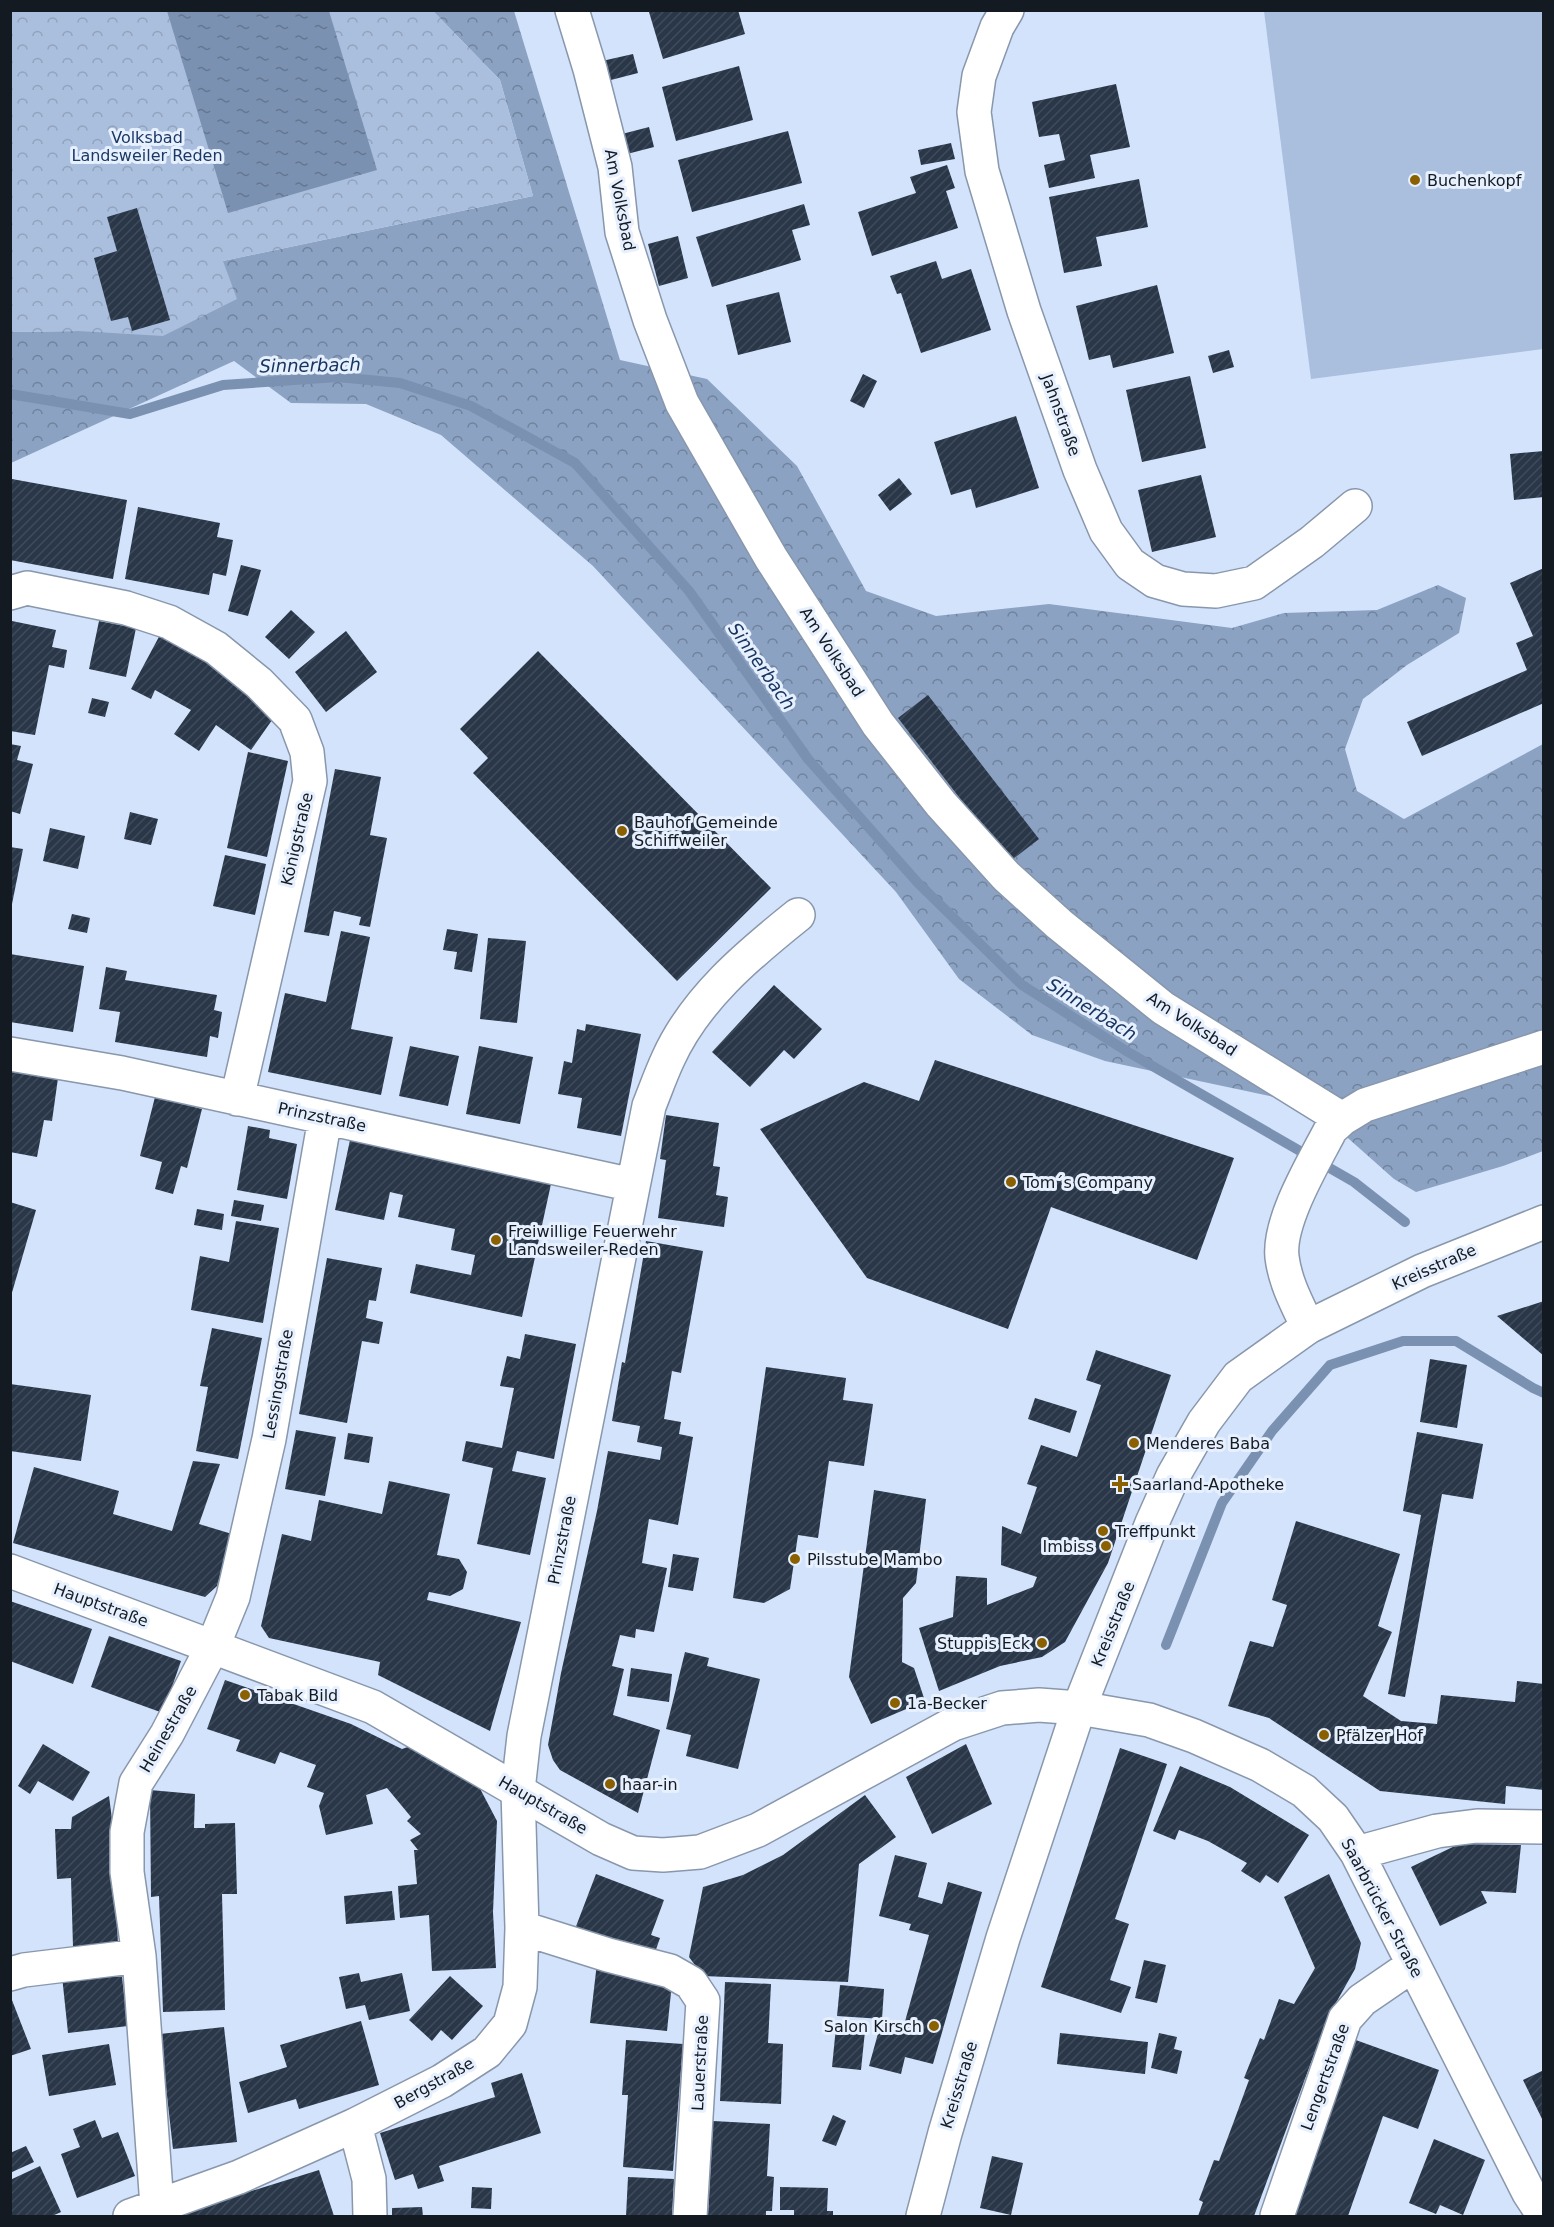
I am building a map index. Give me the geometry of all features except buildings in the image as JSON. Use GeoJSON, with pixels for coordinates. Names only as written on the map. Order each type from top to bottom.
{"type":"FeatureCollection","features":[{"type":"Feature","properties":{"kind":"street","name":"Am Volksbad"},"geometry":{"type":"LineString","coordinates":[[572,10],[615,167],[622,232],[650,320],[682,403],[771,558],[878,724],[941,804],[1006,876],[1059,924],[1163,1008],[1333,1131]]}},
{"type":"Feature","properties":{"kind":"street","name":"Jahnstraße"},"geometry":{"type":"LineString","coordinates":[[1007,10],[997,27],[979,76],[974,112],[982,171],[1023,311],[1080,470],[1106,531],[1130,564],[1155,581],[1183,589],[1216,591],[1254,583],[1312,543],[1355,506]]}},
{"type":"Feature","properties":{"kind":"street","name":"Königstraße"},"geometry":{"type":"LineString","coordinates":[[10,593],[27,588],[126,608],[170,622],[225,655],[259,683],[295,720],[307,752],[310,781],[237,1099]]}},
{"type":"Feature","properties":{"kind":"street","name":"Prinzstraße"},"geometry":{"type":"LineString","coordinates":[[518,1790],[524,1736],[649,1106],[668,1057],[699,1007],[748,955],[798,915]]}},
{"type":"Feature","properties":{"kind":"street"},"geometry":{"type":"LineString","coordinates":[[1308,1327],[1286,1276],[1282,1256],[1282,1236],[1301,1189],[1333,1131],[1365,1105],[1544,1047]]}},
{"type":"Feature","properties":{"kind":"street","name":"Prinzstraße"},"geometry":{"type":"LineString","coordinates":[[10,1054],[122,1073],[633,1185]]}},
{"type":"Feature","properties":{"kind":"street","name":"Lessingstraße"},"geometry":{"type":"LineString","coordinates":[[213,1646],[233,1597],[269,1439],[325,1118]]}},
{"type":"Feature","properties":{"kind":"street","name":"Kreisstraße"},"geometry":{"type":"LineString","coordinates":[[923,2217],[945,2133],[1003,1938],[1079,1708],[1152,1523],[1173,1476],[1204,1422],[1238,1377],[1308,1327],[1422,1271],[1544,1222]]}},
{"type":"Feature","properties":{"kind":"street","name":"Hauptstraße"},"geometry":{"type":"LineString","coordinates":[[10,1570],[373,1707],[601,1839],[633,1853],[663,1855],[700,1852],[758,1830],[953,1724],[1002,1708],[1039,1705],[1079,1708]]}},
{"type":"Feature","properties":{"kind":"street","name":"Heinestraße"},"geometry":{"type":"LineString","coordinates":[[149,2213],[139,1956],[127,1872],[128,1832],[136,1783],[167,1734],[213,1646]]}},
{"type":"Feature","properties":{"kind":"street","name":"Saarbrücker Straße"},"geometry":{"type":"LineString","coordinates":[[1079,1708],[1149,1720],[1194,1736],[1260,1765],[1304,1791],[1333,1818],[1357,1853],[1529,2193],[1544,2216]]}},
{"type":"Feature","properties":{"kind":"street","name":"Bergstraße"},"geometry":{"type":"LineString","coordinates":[[149,2213],[239,2177],[355,2125],[442,2081],[487,2052],[510,2024],[520,1987],[522,1928],[518,1790]]}},
{"type":"Feature","properties":{"kind":"street"},"geometry":{"type":"LineString","coordinates":[[1357,1853],[1437,1831],[1477,1826],[1544,1827]]}},
{"type":"Feature","properties":{"kind":"street","name":"Lauerstraße"},"geometry":{"type":"LineString","coordinates":[[522,1928],[608,1955],[670,1971],[691,1983],[703,2001],[690,2217]]}},
{"type":"Feature","properties":{"kind":"street"},"geometry":{"type":"LineString","coordinates":[[10,1974],[24,1970],[139,1956]]}},
{"type":"Feature","properties":{"kind":"street","name":"Lengertstraße"},"geometry":{"type":"LineString","coordinates":[[1277,2217],[1345,2019],[1362,2000],[1413,1965]]}},
{"type":"Feature","properties":{"kind":"street"},"geometry":{"type":"LineString","coordinates":[[355,2125],[369,2180],[370,2217]]}},
{"type":"Feature","properties":{"kind":"green space","name":"Volksbad Landsweiler Reden"},"geometry":{"type":"Polygon","coordinates":[[[10,11],[433,11],[500,80],[533,196],[223,261],[237,299],[163,336],[78,331],[11,332],[10,11]]]}},
{"type":"Feature","properties":{"kind":"green space"},"geometry":{"type":"Polygon","coordinates":[[[433,11],[514,11],[620,360],[707,379],[797,466],[866,591],[936,616],[1049,604],[1232,628],[1284,613],[1377,610],[1438,585],[1466,598],[1459,633],[1407,665],[1363,699],[1345,749],[1357,791],[1404,819],[1543,744],[1543,1151],[1503,1166],[1416,1192],[1394,1179],[1340,1131],[1274,1097],[1105,1061],[1032,1035],[959,979],[896,892],[593,566],[441,435],[366,404],[291,403],[234,361],[11,463],[10,332],[78,331],[223,261],[533,196],[500,80],[433,11]]]}},
{"type":"Feature","properties":{"kind":"green space","name":"Buchenkopf"},"geometry":{"type":"Polygon","coordinates":[[[1264,11],[1543,11],[1543,349],[1311,379],[1264,11]]]}},
{"type":"Feature","properties":{"kind":"water"},"geometry":{"type":"Polygon","coordinates":[[[167,11],[329,11],[377,170],[228,213],[167,11]]]}},
{"type":"Feature","properties":{"kind":"waterway","name":"Sinnerbach"},"geometry":{"type":"LineString","coordinates":[[10,394],[130,414],[223,385],[338,377],[400,383],[471,406],[575,463],[689,591],[808,759],[918,883],[1022,985],[1128,1052],[1354,1182],[1405,1222]]}},
{"type":"Feature","properties":{"kind":"waterway"},"geometry":{"type":"LineString","coordinates":[[1166,1645],[1222,1503],[1272,1431],[1330,1365],[1403,1341],[1456,1341],[1544,1393]]}},
{"type":"Feature","properties":{"kind":"place","name":"Buchenkopf"},"geometry":{"type":"Point","coordinates":[1415,180]}},
{"type":"Feature","properties":{"kind":"place","name":"Bauhof Gemeinde Schiffweiler"},"geometry":{"type":"Point","coordinates":[622,831]}},
{"type":"Feature","properties":{"kind":"place","name":"Tom´s Company"},"geometry":{"type":"Point","coordinates":[1011,1182]}},
{"type":"Feature","properties":{"kind":"place","name":"Freiwillige Feuerwehr Landsweiler-Reden"},"geometry":{"type":"Point","coordinates":[496,1240]}},
{"type":"Feature","properties":{"kind":"place","name":"Menderes Baba"},"geometry":{"type":"Point","coordinates":[1134,1443]}},
{"type":"Feature","properties":{"kind":"place","name":"Saarland-Apotheke"},"geometry":{"type":"Point","coordinates":[1120,1484]}},
{"type":"Feature","properties":{"kind":"place","name":"Treffpunkt"},"geometry":{"type":"Point","coordinates":[1103,1531]}},
{"type":"Feature","properties":{"kind":"place","name":"Imbiss"},"geometry":{"type":"Point","coordinates":[1106,1546]}},
{"type":"Feature","properties":{"kind":"place","name":"Pilsstube Mambo"},"geometry":{"type":"Point","coordinates":[795,1559]}},
{"type":"Feature","properties":{"kind":"place","name":"Stuppis Eck"},"geometry":{"type":"Point","coordinates":[1042,1643]}},
{"type":"Feature","properties":{"kind":"place","name":"Tabak Bild"},"geometry":{"type":"Point","coordinates":[245,1695]}},
{"type":"Feature","properties":{"kind":"place","name":"1a-Becker"},"geometry":{"type":"Point","coordinates":[895,1703]}},
{"type":"Feature","properties":{"kind":"place","name":"Pfälzer Hof"},"geometry":{"type":"Point","coordinates":[1324,1735]}},
{"type":"Feature","properties":{"kind":"place","name":"haar-in"},"geometry":{"type":"Point","coordinates":[610,1784]}},
{"type":"Feature","properties":{"kind":"place","name":"Salon Kirsch"},"geometry":{"type":"Point","coordinates":[934,2026]}}]}
